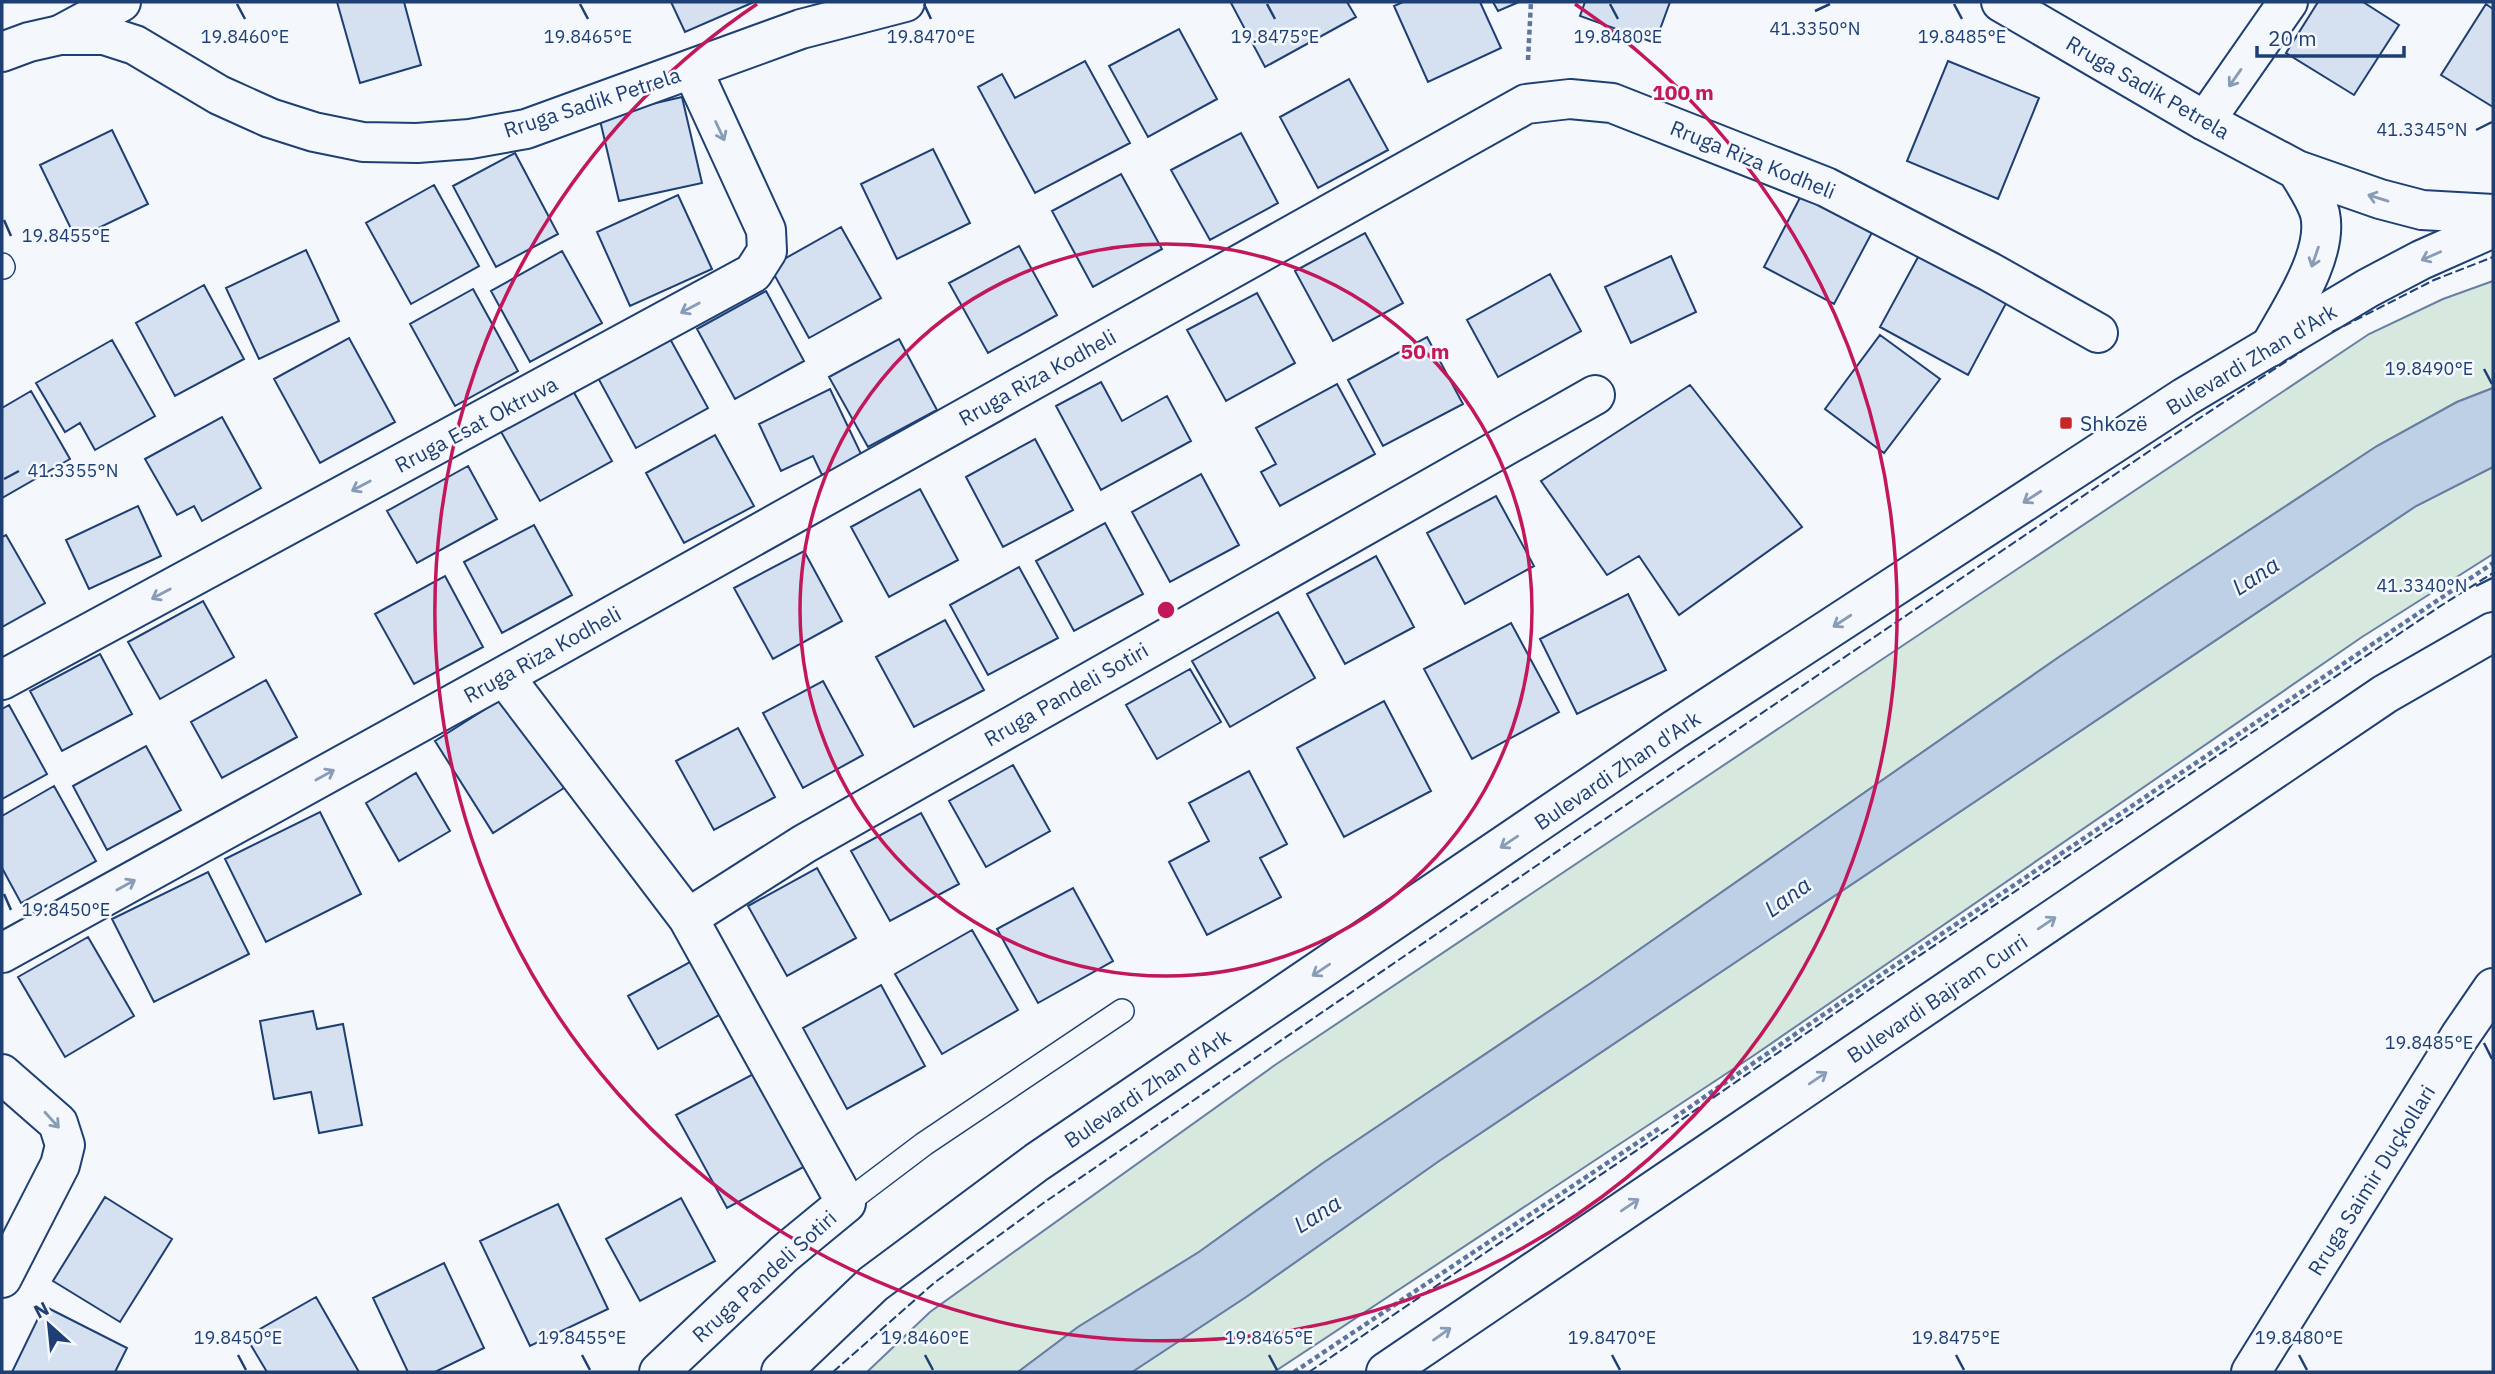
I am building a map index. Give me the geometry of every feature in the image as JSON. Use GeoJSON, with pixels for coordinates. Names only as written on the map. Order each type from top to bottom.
{"type":"FeatureCollection","features":[{"type":"Feature","properties":{"kind":"street"},"geometry":{"type":"LineString","coordinates":[[60,35],[121,2]]}},
{"type":"Feature","properties":{"kind":"street","name":"Rruga Sadik Petrela"},"geometry":{"type":"LineString","coordinates":[[2,52],[60,35],[104,35],[135,44],[219,95],[270,118],[314,132],[363,142],[417,143],[470,139],[526,129],[801,29],[905,2]]}},
{"type":"Feature","properties":{"kind":"street"},"geometry":{"type":"LineString","coordinates":[[2205,121],[2288,2]]}},
{"type":"Feature","properties":{"kind":"street","name":"Rruga Sadik Petrela"},"geometry":{"type":"LineString","coordinates":[[2023,7],[2205,121],[2297,170],[2380,199],[2422,210],[2493,215]]}},
{"type":"Feature","properties":{"kind":"street","name":"Rruga Esat Oktruva"},"geometry":{"type":"LineString","coordinates":[[2,680],[753,273],[767,251],[766,229],[692,69]]}},
{"type":"Feature","properties":{"kind":"street","name":"Rruga Riza Kodheli"},"geometry":{"type":"LineString","coordinates":[[2,953],[504,676],[1526,104],[1570,99],[1612,103],[1826,187],[1990,272],[2098,333]]}},
{"type":"Feature","properties":{"kind":"street"},"geometry":{"type":"LineString","coordinates":[[2270,347],[2318,252],[2320,215],[2297,170]]}},
{"type":"Feature","properties":{"kind":"street","name":"Bulevardi Zhan d'Ark"},"geometry":{"type":"LineString","coordinates":[[781,1372],[873,1284],[1037,1163],[1674,730],[2185,397],[2378,283],[2421,260],[2493,228]]}},
{"type":"Feature","properties":{"kind":"street","name":"Rruga Pandeli Sotiri"},"geometry":{"type":"LineString","coordinates":[[688,918],[839,823],[1595,395]]}},
{"type":"Feature","properties":{"kind":"street","name":"Bulevardi Bajram Curri"},"geometry":{"type":"LineString","coordinates":[[1386,1372],[2385,694],[2493,632]]}},
{"type":"Feature","properties":{"kind":"street"},"geometry":{"type":"LineString","coordinates":[[2385,694],[2493,655]]}},
{"type":"Feature","properties":{"kind":"street","name":"Rruga Pandeli Sotiri"},"geometry":{"type":"LineString","coordinates":[[504,676],[688,918],[846,1203],[784,1254],[659,1372]]}},
{"type":"Feature","properties":{"kind":"street","name":"Rruga Saimir Duçkollari"},"geometry":{"type":"LineString","coordinates":[[2251,1372],[2493,988]]}},
{"type":"Feature","properties":{"kind":"street"},"geometry":{"type":"LineString","coordinates":[[2,1074],[58,1123],[65,1145],[60,1165],[2,1278]]}},
{"type":"Feature","properties":{"kind":"lane"},"geometry":{"type":"LineString","coordinates":[[846,1203],[924,1144],[1122,1011]]}},
{"type":"Feature","properties":{"kind":"path"},"geometry":{"type":"LineString","coordinates":[[1526,104],[1531,2]]}},
{"type":"Feature","properties":{"kind":"path"},"geometry":{"type":"LineString","coordinates":[[1294,1372],[1672,1120],[1885,972],[2493,563]]}},
{"type":"Feature","properties":{"kind":"shaded area"},"geometry":{"type":"Polygon","coordinates":[[[2493,281],[2493,388],[2457,402],[2377,446],[2166,585],[1597,979],[1323,1163],[1199,1252],[1078,1327],[1018,1372],[867,1372],[930,1312],[1275,1065],[2369,334],[2443,299],[2493,281]]]}},
{"type":"Feature","properties":{"kind":"shaded area"},"geometry":{"type":"Polygon","coordinates":[[[2493,467],[2493,554],[2362,637],[1753,1056],[1274,1372],[1132,1372],[1246,1297],[1439,1161],[2416,506],[2493,467]]]}},
{"type":"Feature","properties":{"kind":"water","name":"Lana"},"geometry":{"type":"Polygon","coordinates":[[[2493,388],[2493,467],[2416,506],[1439,1161],[1246,1297],[1132,1372],[1018,1372],[1078,1327],[1199,1252],[1323,1163],[1597,979],[2166,585],[2377,446],[2457,402],[2493,388]]]}},
{"type":"Feature","properties":{"kind":"building"},"geometry":{"type":"Polygon","coordinates":[[[337,2],[404,2],[421,65],[360,83],[337,2]]]}},
{"type":"Feature","properties":{"kind":"building"},"geometry":{"type":"Polygon","coordinates":[[[671,2],[754,2],[685,32],[671,2]]]}},
{"type":"Feature","properties":{"kind":"building"},"geometry":{"type":"Polygon","coordinates":[[[1347,2],[1356,17],[1265,67],[1231,3],[1347,2]]]}},
{"type":"Feature","properties":{"kind":"building"},"geometry":{"type":"Polygon","coordinates":[[[1403,2],[1480,2],[1501,48],[1428,82],[1394,6],[1403,2]]]}},
{"type":"Feature","properties":{"kind":"building"},"geometry":{"type":"Polygon","coordinates":[[[1493,2],[1519,2],[1498,11],[1493,2]]]}},
{"type":"Feature","properties":{"kind":"building"},"geometry":{"type":"Polygon","coordinates":[[[1585,2],[1670,2],[1655,43],[1580,16],[1585,2]]]}},
{"type":"Feature","properties":{"kind":"building"},"geometry":{"type":"Polygon","coordinates":[[[2318,2],[2363,2],[2399,25],[2354,95],[2286,53],[2318,2]]]}},
{"type":"Feature","properties":{"kind":"building"},"geometry":{"type":"Polygon","coordinates":[[[2486,4],[2493,9],[2493,107],[2441,75],[2486,4]]]}},
{"type":"Feature","properties":{"kind":"building"},"geometry":{"type":"Polygon","coordinates":[[[1179,29],[1217,99],[1148,137],[1109,66],[1179,29]]]}},
{"type":"Feature","properties":{"kind":"building"},"geometry":{"type":"Polygon","coordinates":[[[1085,61],[1130,143],[1035,193],[978,87],[1002,74],[1015,98],[1085,61]]]}},
{"type":"Feature","properties":{"kind":"building"},"geometry":{"type":"Polygon","coordinates":[[[1948,61],[2039,98],[1998,199],[1907,161],[1948,61]]]}},
{"type":"Feature","properties":{"kind":"building"},"geometry":{"type":"Polygon","coordinates":[[[1349,79],[1388,150],[1318,188],[1280,117],[1349,79]]]}},
{"type":"Feature","properties":{"kind":"building"},"geometry":{"type":"Polygon","coordinates":[[[682,97],[702,183],[619,201],[599,116],[682,97]]]}},
{"type":"Feature","properties":{"kind":"building"},"geometry":{"type":"Polygon","coordinates":[[[112,130],[148,204],[76,239],[40,165],[112,130]]]}},
{"type":"Feature","properties":{"kind":"building"},"geometry":{"type":"Polygon","coordinates":[[[1241,133],[1278,203],[1210,240],[1171,170],[1241,133]]]}},
{"type":"Feature","properties":{"kind":"building"},"geometry":{"type":"Polygon","coordinates":[[[933,149],[970,223],[897,259],[861,184],[933,149]]]}},
{"type":"Feature","properties":{"kind":"building"},"geometry":{"type":"Polygon","coordinates":[[[515,153],[558,234],[496,267],[453,186],[515,153]]]}},
{"type":"Feature","properties":{"kind":"building"},"geometry":{"type":"Polygon","coordinates":[[[1121,174],[1162,249],[1093,287],[1052,211],[1121,174]]]}},
{"type":"Feature","properties":{"kind":"building"},"geometry":{"type":"Polygon","coordinates":[[[434,185],[479,266],[411,304],[366,223],[434,185]]]}},
{"type":"Feature","properties":{"kind":"building"},"geometry":{"type":"Polygon","coordinates":[[[1805,188],[1876,225],[1834,304],[1764,267],[1805,188]]]}},
{"type":"Feature","properties":{"kind":"building"},"geometry":{"type":"Polygon","coordinates":[[[678,195],[712,269],[630,306],[597,232],[678,195]]]}},
{"type":"Feature","properties":{"kind":"building"},"geometry":{"type":"Polygon","coordinates":[[[841,227],[881,298],[809,338],[770,267],[841,227]]]}},
{"type":"Feature","properties":{"kind":"building"},"geometry":{"type":"Polygon","coordinates":[[[1365,233],[1403,303],[1333,341],[1295,271],[1365,233]]]}},
{"type":"Feature","properties":{"kind":"building"},"geometry":{"type":"Polygon","coordinates":[[[1019,246],[1057,315],[988,353],[949,283],[1019,246]]]}},
{"type":"Feature","properties":{"kind":"building"},"geometry":{"type":"Polygon","coordinates":[[[1923,248],[2011,294],[1968,375],[1880,327],[1923,248]]]}},
{"type":"Feature","properties":{"kind":"building"},"geometry":{"type":"Polygon","coordinates":[[[306,250],[339,321],[259,359],[226,288],[306,250]]]}},
{"type":"Feature","properties":{"kind":"building"},"geometry":{"type":"Polygon","coordinates":[[[562,251],[602,323],[530,362],[491,291],[562,251]]]}},
{"type":"Feature","properties":{"kind":"building"},"geometry":{"type":"Polygon","coordinates":[[[1671,256],[1696,312],[1631,343],[1605,287],[1671,256]]]}},
{"type":"Feature","properties":{"kind":"building"},"geometry":{"type":"Polygon","coordinates":[[[1550,274],[1581,331],[1498,377],[1467,320],[1550,274]]]}},
{"type":"Feature","properties":{"kind":"building"},"geometry":{"type":"Polygon","coordinates":[[[204,285],[244,359],[175,396],[136,323],[204,285]]]}},
{"type":"Feature","properties":{"kind":"building"},"geometry":{"type":"Polygon","coordinates":[[[473,289],[518,371],[455,406],[410,324],[473,289]]]}},
{"type":"Feature","properties":{"kind":"building"},"geometry":{"type":"Polygon","coordinates":[[[766,291],[804,361],[735,399],[697,329],[766,291]]]}},
{"type":"Feature","properties":{"kind":"building"},"geometry":{"type":"Polygon","coordinates":[[[1257,293],[1295,363],[1226,401],[1187,330],[1257,293]]]}},
{"type":"Feature","properties":{"kind":"building"},"geometry":{"type":"Polygon","coordinates":[[[1880,335],[1940,379],[1884,453],[1825,409],[1880,335]]]}},
{"type":"Feature","properties":{"kind":"building"},"geometry":{"type":"Polygon","coordinates":[[[669,337],[708,408],[636,448],[597,376],[669,337]]]}},
{"type":"Feature","properties":{"kind":"building"},"geometry":{"type":"Polygon","coordinates":[[[1427,337],[1463,404],[1383,446],[1348,380],[1427,337]]]}},
{"type":"Feature","properties":{"kind":"building"},"geometry":{"type":"Polygon","coordinates":[[[349,338],[395,422],[320,463],[274,379],[349,338]]]}},
{"type":"Feature","properties":{"kind":"building"},"geometry":{"type":"Polygon","coordinates":[[[899,339],[937,410],[868,447],[829,377],[899,339]]]}},
{"type":"Feature","properties":{"kind":"building"},"geometry":{"type":"Polygon","coordinates":[[[112,340],[155,416],[95,450],[80,423],[65,432],[36,383],[112,340]]]}},
{"type":"Feature","properties":{"kind":"building"},"geometry":{"type":"Polygon","coordinates":[[[1101,382],[1122,421],[1167,396],[1191,441],[1101,490],[1056,406],[1101,382]]]}},
{"type":"Feature","properties":{"kind":"building"},"geometry":{"type":"Polygon","coordinates":[[[1337,384],[1375,454],[1280,506],[1261,472],[1276,464],[1256,428],[1337,384]]]}},
{"type":"Feature","properties":{"kind":"building"},"geometry":{"type":"Polygon","coordinates":[[[1690,385],[1802,527],[1679,615],[1639,556],[1607,575],[1541,481],[1690,385]]]}},
{"type":"Feature","properties":{"kind":"building"},"geometry":{"type":"Polygon","coordinates":[[[572,389],[612,461],[540,501],[500,430],[572,389]]]}},
{"type":"Feature","properties":{"kind":"building"},"geometry":{"type":"Polygon","coordinates":[[[830,389],[862,456],[822,475],[813,456],[781,471],[759,424],[830,389]]]}},
{"type":"Feature","properties":{"kind":"building"},"geometry":{"type":"Polygon","coordinates":[[[31,391],[70,459],[2,498],[2,408],[31,391]]]}},
{"type":"Feature","properties":{"kind":"building"},"geometry":{"type":"Polygon","coordinates":[[[222,417],[261,488],[202,521],[194,506],[177,515],[145,459],[222,417]]]}},
{"type":"Feature","properties":{"kind":"building"},"geometry":{"type":"Polygon","coordinates":[[[715,435],[754,506],[684,543],[646,473],[715,435]]]}},
{"type":"Feature","properties":{"kind":"building"},"geometry":{"type":"Polygon","coordinates":[[[1035,439],[1073,510],[1003,547],[966,477],[1035,439]]]}},
{"type":"Feature","properties":{"kind":"building"},"geometry":{"type":"Polygon","coordinates":[[[468,466],[497,519],[417,563],[387,511],[468,466]]]}},
{"type":"Feature","properties":{"kind":"building"},"geometry":{"type":"Polygon","coordinates":[[[1201,474],[1239,545],[1170,582],[1132,512],[1201,474]]]}},
{"type":"Feature","properties":{"kind":"building"},"geometry":{"type":"Polygon","coordinates":[[[920,489],[958,560],[889,597],[851,527],[920,489]]]}},
{"type":"Feature","properties":{"kind":"building"},"geometry":{"type":"Polygon","coordinates":[[[1496,496],[1534,566],[1465,604],[1427,533],[1496,496]]]}},
{"type":"Feature","properties":{"kind":"building"},"geometry":{"type":"Polygon","coordinates":[[[138,506],[161,556],[89,589],[66,540],[138,506]]]}},
{"type":"Feature","properties":{"kind":"building"},"geometry":{"type":"Polygon","coordinates":[[[1105,523],[1143,594],[1074,631],[1036,561],[1105,523]]]}},
{"type":"Feature","properties":{"kind":"building"},"geometry":{"type":"Polygon","coordinates":[[[534,525],[572,595],[502,633],[464,562],[534,525]]]}},
{"type":"Feature","properties":{"kind":"building"},"geometry":{"type":"Polygon","coordinates":[[[6,535],[45,603],[2,627],[2,537],[6,535]]]}},
{"type":"Feature","properties":{"kind":"building"},"geometry":{"type":"Polygon","coordinates":[[[804,551],[842,621],[773,659],[734,588],[804,551]]]}},
{"type":"Feature","properties":{"kind":"building"},"geometry":{"type":"Polygon","coordinates":[[[1376,556],[1414,627],[1345,664],[1307,594],[1376,556]]]}},
{"type":"Feature","properties":{"kind":"building"},"geometry":{"type":"Polygon","coordinates":[[[1019,567],[1058,638],[988,675],[950,605],[1019,567]]]}},
{"type":"Feature","properties":{"kind":"building"},"geometry":{"type":"Polygon","coordinates":[[[445,576],[483,647],[414,684],[375,614],[445,576]]]}},
{"type":"Feature","properties":{"kind":"building"},"geometry":{"type":"Polygon","coordinates":[[[1628,594],[1666,670],[1577,714],[1540,639],[1628,594]]]}},
{"type":"Feature","properties":{"kind":"building"},"geometry":{"type":"Polygon","coordinates":[[[203,601],[234,657],[160,699],[128,642],[203,601]]]}},
{"type":"Feature","properties":{"kind":"building"},"geometry":{"type":"Polygon","coordinates":[[[1278,612],[1315,678],[1230,727],[1192,661],[1278,612]]]}},
{"type":"Feature","properties":{"kind":"building"},"geometry":{"type":"Polygon","coordinates":[[[945,620],[984,690],[914,727],[876,657],[945,620]]]}},
{"type":"Feature","properties":{"kind":"building"},"geometry":{"type":"Polygon","coordinates":[[[1511,623],[1559,712],[1472,759],[1424,669],[1511,623]]]}},
{"type":"Feature","properties":{"kind":"building"},"geometry":{"type":"Polygon","coordinates":[[[100,654],[132,714],[62,751],[30,691],[100,654]]]}},
{"type":"Feature","properties":{"kind":"building"},"geometry":{"type":"Polygon","coordinates":[[[1190,669],[1221,722],[1157,759],[1126,705],[1190,669]]]}},
{"type":"Feature","properties":{"kind":"building"},"geometry":{"type":"Polygon","coordinates":[[[266,680],[297,737],[222,778],[191,722],[266,680]]]}},
{"type":"Feature","properties":{"kind":"building"},"geometry":{"type":"Polygon","coordinates":[[[823,681],[863,755],[803,788],[763,713],[823,681]]]}},
{"type":"Feature","properties":{"kind":"building"},"geometry":{"type":"Polygon","coordinates":[[[506,696],[564,788],[493,833],[435,741],[506,696]]]}},
{"type":"Feature","properties":{"kind":"building"},"geometry":{"type":"Polygon","coordinates":[[[1384,701],[1431,791],[1344,837],[1297,748],[1384,701]]]}},
{"type":"Feature","properties":{"kind":"building"},"geometry":{"type":"Polygon","coordinates":[[[9,705],[47,774],[2,799],[2,709],[9,705]]]}},
{"type":"Feature","properties":{"kind":"building"},"geometry":{"type":"Polygon","coordinates":[[[738,728],[775,797],[714,830],[676,761],[738,728]]]}},
{"type":"Feature","properties":{"kind":"building"},"geometry":{"type":"Polygon","coordinates":[[[146,746],[181,810],[107,850],[73,786],[146,746]]]}},
{"type":"Feature","properties":{"kind":"building"},"geometry":{"type":"Polygon","coordinates":[[[1013,765],[1050,831],[986,867],[949,801],[1013,765]]]}},
{"type":"Feature","properties":{"kind":"building"},"geometry":{"type":"Polygon","coordinates":[[[1249,771],[1287,844],[1260,858],[1281,897],[1207,935],[1169,862],[1209,841],[1189,803],[1249,771]]]}},
{"type":"Feature","properties":{"kind":"building"},"geometry":{"type":"Polygon","coordinates":[[[416,773],[450,831],[399,861],[366,803],[416,773]]]}},
{"type":"Feature","properties":{"kind":"building"},"geometry":{"type":"Polygon","coordinates":[[[54,786],[96,861],[21,903],[2,868],[2,816],[54,786]]]}},
{"type":"Feature","properties":{"kind":"building"},"geometry":{"type":"Polygon","coordinates":[[[320,812],[361,894],[266,942],[225,859],[320,812]]]}},
{"type":"Feature","properties":{"kind":"building"},"geometry":{"type":"Polygon","coordinates":[[[921,813],[959,884],[890,921],[851,851],[921,813]]]}},
{"type":"Feature","properties":{"kind":"building"},"geometry":{"type":"Polygon","coordinates":[[[817,868],[856,938],[787,976],[748,906],[817,868]]]}},
{"type":"Feature","properties":{"kind":"building"},"geometry":{"type":"Polygon","coordinates":[[[208,872],[249,954],[154,1002],[112,919],[208,872]]]}},
{"type":"Feature","properties":{"kind":"building"},"geometry":{"type":"Polygon","coordinates":[[[1073,888],[1113,961],[1038,1003],[997,929],[1073,888]]]}},
{"type":"Feature","properties":{"kind":"building"},"geometry":{"type":"Polygon","coordinates":[[[972,930],[1018,1010],[942,1054],[895,974],[972,930]]]}},
{"type":"Feature","properties":{"kind":"building"},"geometry":{"type":"Polygon","coordinates":[[[88,937],[134,1016],[65,1057],[18,977],[88,937]]]}},
{"type":"Feature","properties":{"kind":"building"},"geometry":{"type":"Polygon","coordinates":[[[699,957],[728,1010],[658,1049],[628,996],[699,957]]]}},
{"type":"Feature","properties":{"kind":"building"},"geometry":{"type":"Polygon","coordinates":[[[881,985],[925,1066],[847,1109],[803,1028],[881,985]]]}},
{"type":"Feature","properties":{"kind":"building"},"geometry":{"type":"Polygon","coordinates":[[[313,1011],[317,1029],[343,1024],[362,1125],[319,1133],[311,1092],[274,1099],[260,1021],[313,1011]]]}},
{"type":"Feature","properties":{"kind":"building"},"geometry":{"type":"Polygon","coordinates":[[[759,1071],[809,1164],[727,1208],[676,1115],[759,1071]]]}},
{"type":"Feature","properties":{"kind":"building"},"geometry":{"type":"Polygon","coordinates":[[[105,1197],[172,1239],[120,1322],[53,1281],[105,1197]]]}},
{"type":"Feature","properties":{"kind":"building"},"geometry":{"type":"Polygon","coordinates":[[[681,1198],[715,1261],[640,1301],[606,1239],[681,1198]]]}},
{"type":"Feature","properties":{"kind":"building"},"geometry":{"type":"Polygon","coordinates":[[[558,1204],[608,1309],[530,1346],[480,1241],[558,1204]]]}},
{"type":"Feature","properties":{"kind":"building"},"geometry":{"type":"Polygon","coordinates":[[[444,1263],[484,1348],[435,1372],[408,1372],[373,1298],[444,1263]]]}},
{"type":"Feature","properties":{"kind":"building"},"geometry":{"type":"Polygon","coordinates":[[[316,1297],[359,1372],[267,1372],[246,1337],[316,1297]]]}},
{"type":"Feature","properties":{"kind":"building"},"geometry":{"type":"Polygon","coordinates":[[[44,1306],[127,1348],[115,1372],[12,1372],[44,1306]]]}},
{"type":"Feature","properties":{"kind":"fence"},"geometry":{"type":"LineString","coordinates":[[2332,332],[2434,280],[2493,257]]}},
{"type":"Feature","properties":{"kind":"fence"},"geometry":{"type":"LineString","coordinates":[[833,1372],[934,1283],[1042,1204],[1574,840],[2305,349]]}},
{"type":"Feature","properties":{"kind":"fence"},"geometry":{"type":"LineString","coordinates":[[1309,1372],[1886,978],[2493,573]]}},
{"type":"Feature","properties":{"kind":"place","name":"Shkozë"},"geometry":{"type":"Point","coordinates":[2066,423]}}]}
